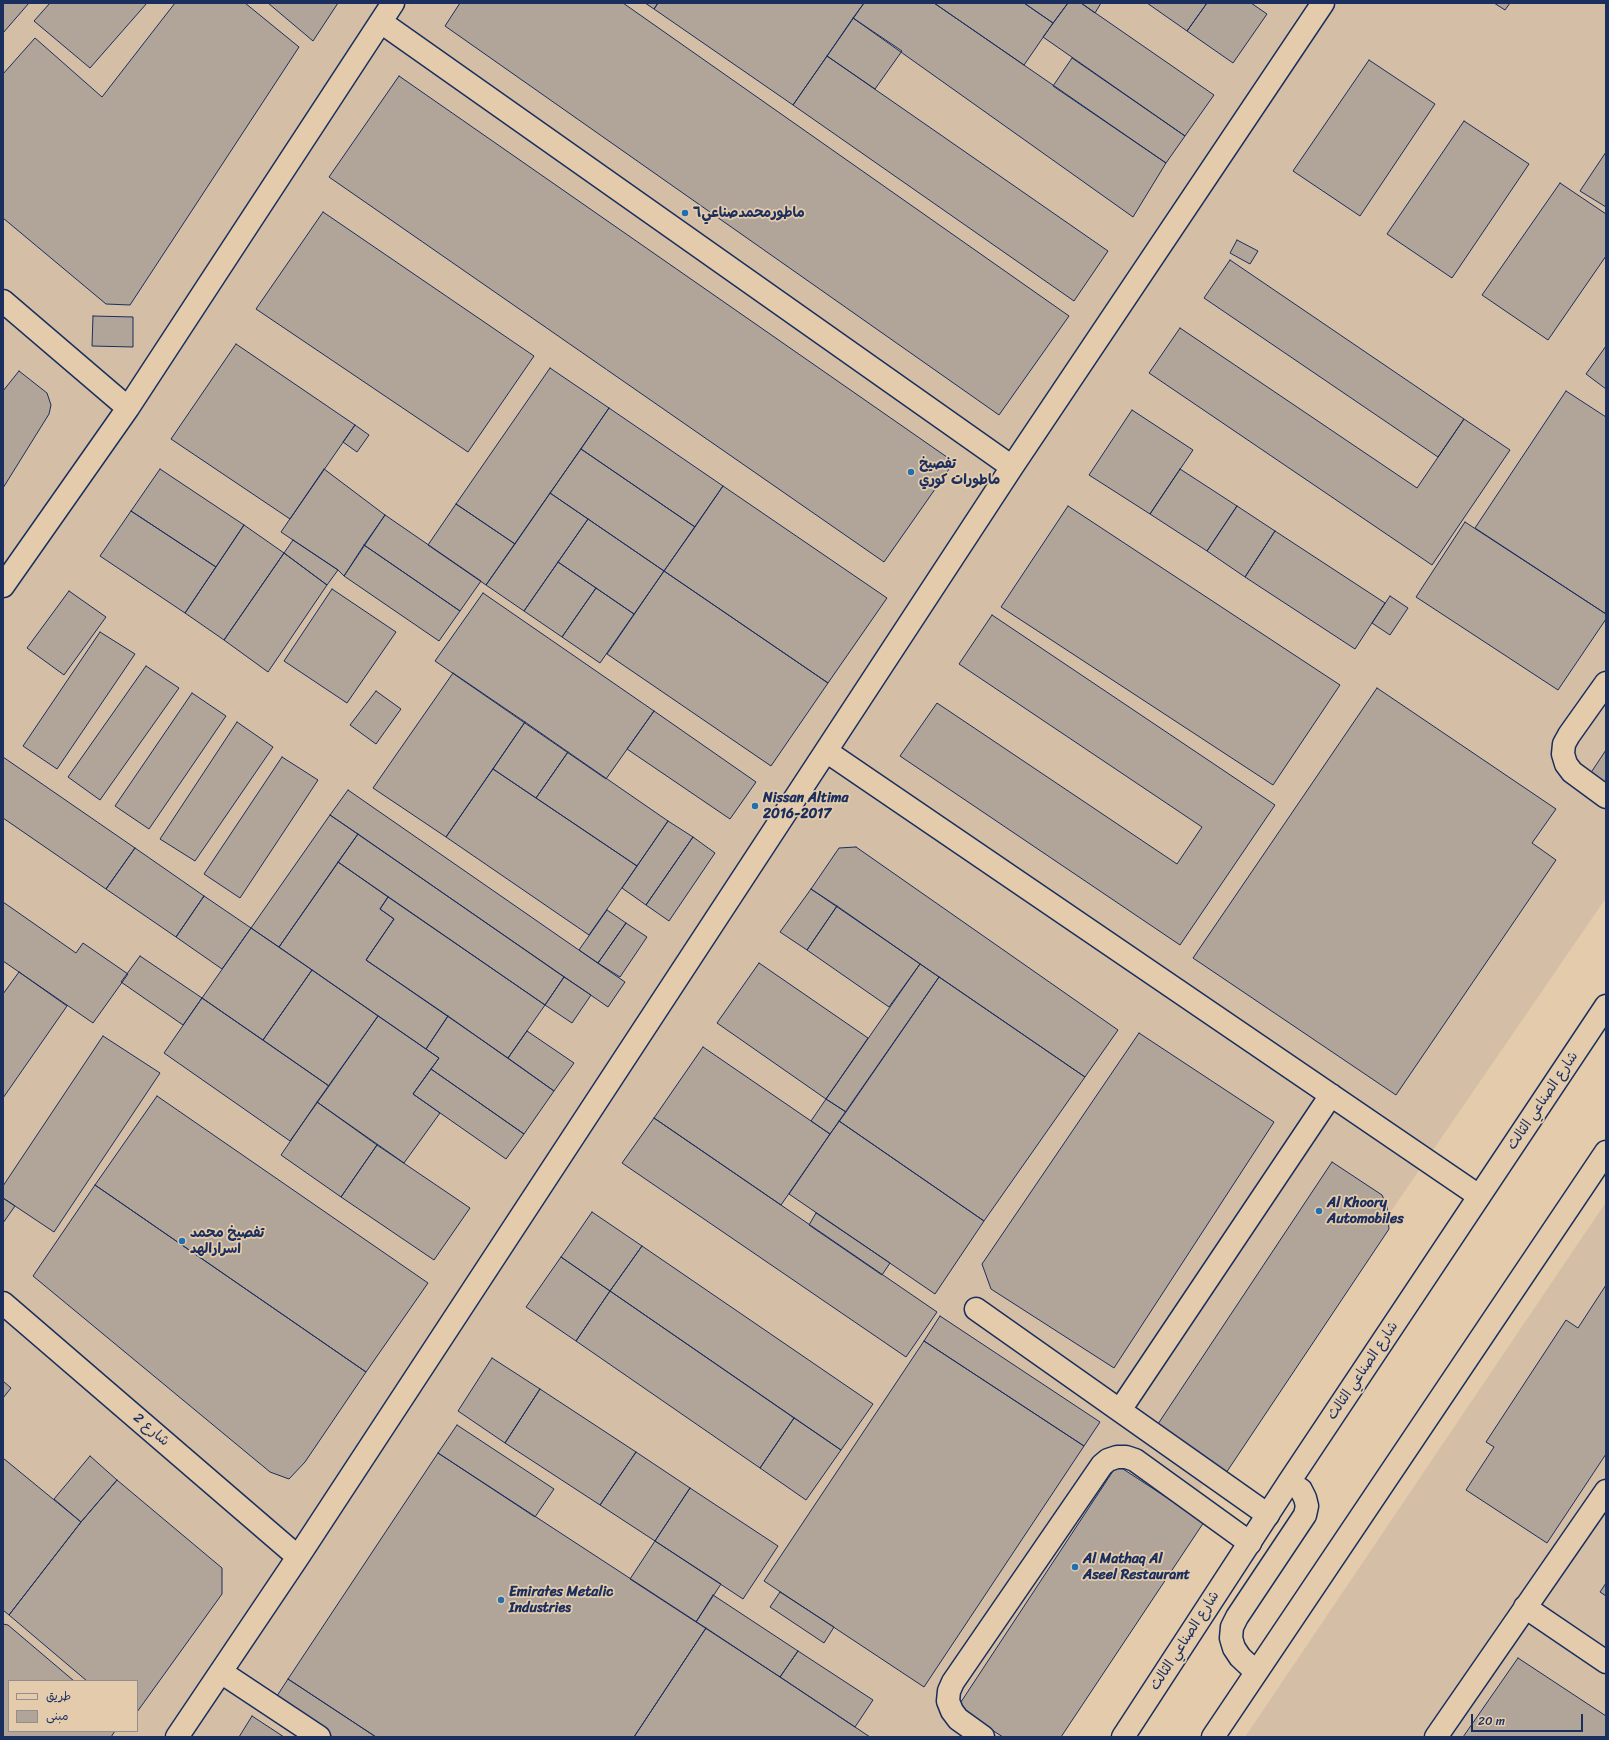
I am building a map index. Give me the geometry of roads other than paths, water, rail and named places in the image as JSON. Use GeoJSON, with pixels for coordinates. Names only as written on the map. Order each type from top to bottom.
{"type":"FeatureCollection","features":[{"type":"Feature","properties":{"kind":"street"},"geometry":{"type":"LineString","coordinates":[[3,586],[128,408],[393,3]]}},
{"type":"Feature","properties":{"kind":"street"},"geometry":{"type":"LineString","coordinates":[[177,1737],[298,1557],[1012,467],[1323,3]]}},
{"type":"Feature","properties":{"kind":"street"},"geometry":{"type":"LineString","coordinates":[[381,22],[1012,467]]}},
{"type":"Feature","properties":{"kind":"street"},"geometry":{"type":"LineString","coordinates":[[3,301],[128,408]]}},
{"type":"Feature","properties":{"kind":"street"},"geometry":{"type":"LineString","coordinates":[[1606,683],[1569,735],[1564,744],[1563,754],[1566,764],[1572,772],[1606,797]]}},
{"type":"Feature","properties":{"kind":"street"},"geometry":{"type":"LineString","coordinates":[[826,751],[1479,1196]]}},
{"type":"Feature","properties":{"kind":"street","name":"شارع الصناعي الثالث"},"geometry":{"type":"LineString","coordinates":[[1123,1737],[1289,1482],[1606,1006]]}},
{"type":"Feature","properties":{"kind":"street"},"geometry":{"type":"LineString","coordinates":[[1120,1410],[1331,1095]]}},
{"type":"Feature","properties":{"kind":"street"},"geometry":{"type":"LineString","coordinates":[[1221,1732],[1256,1672],[1606,1152]]}},
{"type":"Feature","properties":{"kind":"street","name":"شارع 2"},"geometry":{"type":"LineString","coordinates":[[3,1303],[298,1557]]}},
{"type":"Feature","properties":{"kind":"street"},"geometry":{"type":"LineString","coordinates":[[976,1309],[1268,1515]]}},
{"type":"Feature","properties":{"kind":"street"},"geometry":{"type":"LineString","coordinates":[[983,1737],[958,1719],[952,1711],[948,1701],[949,1692],[953,1682],[1102,1465],[1108,1460],[1117,1457],[1126,1457],[1135,1460],[1250,1543]]}},
{"type":"Feature","properties":{"kind":"street"},"geometry":{"type":"LineString","coordinates":[[1256,1672],[1240,1657],[1234,1648],[1231,1638],[1232,1627],[1237,1617],[1305,1515],[1307,1506],[1305,1498],[1301,1490],[1289,1482]]}},
{"type":"Feature","properties":{"kind":"street"},"geometry":{"type":"LineString","coordinates":[[1436,1737],[1606,1491]]}},
{"type":"Feature","properties":{"kind":"street"},"geometry":{"type":"LineString","coordinates":[[1526,1608],[1606,1662]]}},
{"type":"Feature","properties":{"kind":"street"},"geometry":{"type":"LineString","coordinates":[[221,1672],[319,1737]]}},
{"type":"Feature","properties":{"kind":"place","name":"ماطورمحمدصناعي٦"},"geometry":{"type":"Point","coordinates":[685,213]}},
{"type":"Feature","properties":{"kind":"place","name":"تفصيخ ماطورات كوري"},"geometry":{"type":"Point","coordinates":[911,472]}},
{"type":"Feature","properties":{"kind":"place","name":"Nissan Altima 2016-2017"},"geometry":{"type":"Point","coordinates":[755,806]}},
{"type":"Feature","properties":{"kind":"place","name":"Al Khoory Automobiles"},"geometry":{"type":"Point","coordinates":[1319,1211]}},
{"type":"Feature","properties":{"kind":"place","name":"تفصيخ محمد اسرارالهد"},"geometry":{"type":"Point","coordinates":[182,1241]}},
{"type":"Feature","properties":{"kind":"place","name":"Al Mathaq Al Aseel Restaurant"},"geometry":{"type":"Point","coordinates":[1075,1567]}},
{"type":"Feature","properties":{"kind":"place","name":"Emirates Metalic Industries"},"geometry":{"type":"Point","coordinates":[501,1600]}}]}
